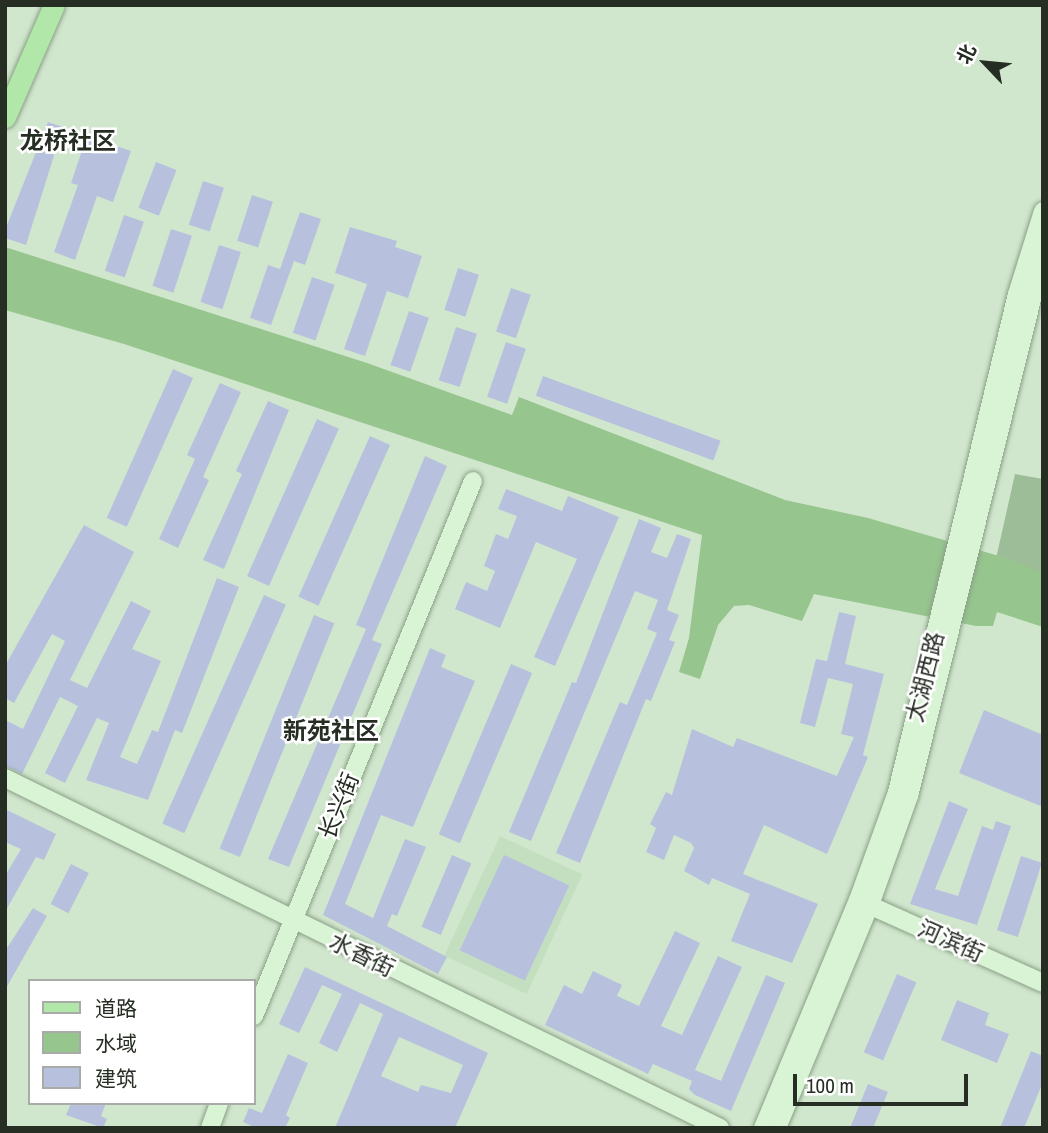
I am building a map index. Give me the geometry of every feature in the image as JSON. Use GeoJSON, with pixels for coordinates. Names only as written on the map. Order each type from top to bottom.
{"type":"FeatureCollection","features":[{"type":"Feature","properties":{"kind":"main road"},"geometry":{"type":"LineString","coordinates":[[5,84],[39,5]]}},
{"type":"Feature","properties":{"kind":"main road"},"geometry":{"type":"LineString","coordinates":[[5,117],[54,5]]}},
{"type":"Feature","properties":{"kind":"street","name":"太湖西路"},"geometry":{"type":"LineString","coordinates":[[777,1128],[864,903],[897,792],[945,622],[1017,294],[1043,211]]}},
{"type":"Feature","properties":{"kind":"street","name":"太湖西路"},"geometry":{"type":"LineString","coordinates":[[965,537],[1043,255]]}},
{"type":"Feature","properties":{"kind":"street","name":"长兴街"},"geometry":{"type":"LineString","coordinates":[[256,1011],[473,481]]}},
{"type":"Feature","properties":{"kind":"street","name":"水香街"},"geometry":{"type":"LineString","coordinates":[[5,778],[291,921],[720,1128]]}},
{"type":"Feature","properties":{"kind":"street","name":"太湖西路"},"geometry":{"type":"LineString","coordinates":[[763,1128],[864,903]]}},
{"type":"Feature","properties":{"kind":"street","name":"河滨街"},"geometry":{"type":"LineString","coordinates":[[864,903],[1043,982]]}},
{"type":"Feature","properties":{"kind":"street"},"geometry":{"type":"LineString","coordinates":[[210,1128],[218,1105]]}},
{"type":"Feature","properties":{"kind":"shaded area"},"geometry":{"type":"Polygon","coordinates":[[[1015,474],[1043,479],[1043,587],[993,572],[1015,474]]]}},
{"type":"Feature","properties":{"kind":"shaded area"},"geometry":{"type":"Polygon","coordinates":[[[500,836],[582,874],[527,994],[444,956],[500,836]]]}},
{"type":"Feature","properties":{"kind":"water"},"geometry":{"type":"Polygon","coordinates":[[[5,247],[367,363],[512,415],[519,397],[785,500],[868,518],[1006,558],[1043,573],[1043,627],[997,612],[993,626],[976,626],[814,594],[802,621],[749,605],[734,606],[718,625],[700,679],[679,672],[689,638],[702,535],[124,344],[5,310],[5,247]]]}},
{"type":"Feature","properties":{"kind":"building"},"geometry":{"type":"Polygon","coordinates":[[[48,122],[63,127],[26,245],[5,238],[5,230],[48,122]]]}},
{"type":"Feature","properties":{"kind":"building"},"geometry":{"type":"Polygon","coordinates":[[[87,136],[131,151],[113,202],[97,196],[75,260],[54,252],[78,185],[71,183],[87,136]]]}},
{"type":"Feature","properties":{"kind":"building"},"geometry":{"type":"Polygon","coordinates":[[[156,162],[177,170],[159,216],[138,208],[156,162]]]}},
{"type":"Feature","properties":{"kind":"building"},"geometry":{"type":"Polygon","coordinates":[[[203,181],[224,188],[210,232],[189,225],[203,181]]]}},
{"type":"Feature","properties":{"kind":"building"},"geometry":{"type":"Polygon","coordinates":[[[252,195],[273,202],[258,247],[237,241],[252,195]]]}},
{"type":"Feature","properties":{"kind":"building"},"geometry":{"type":"Polygon","coordinates":[[[300,212],[321,219],[305,265],[294,261],[271,325],[250,318],[268,265],[280,269],[300,212]]]}},
{"type":"Feature","properties":{"kind":"building"},"geometry":{"type":"Polygon","coordinates":[[[124,215],[144,222],[125,278],[105,271],[124,215]]]}},
{"type":"Feature","properties":{"kind":"building"},"geometry":{"type":"Polygon","coordinates":[[[350,227],[397,241],[395,247],[422,256],[408,298],[387,291],[365,356],[344,349],[367,284],[335,273],[350,227]]]}},
{"type":"Feature","properties":{"kind":"building"},"geometry":{"type":"Polygon","coordinates":[[[171,229],[192,236],[173,293],[152,286],[171,229]]]}},
{"type":"Feature","properties":{"kind":"building"},"geometry":{"type":"Polygon","coordinates":[[[219,245],[241,252],[222,309],[200,302],[219,245]]]}},
{"type":"Feature","properties":{"kind":"building"},"geometry":{"type":"Polygon","coordinates":[[[458,268],[479,275],[465,317],[444,310],[458,268]]]}},
{"type":"Feature","properties":{"kind":"building"},"geometry":{"type":"Polygon","coordinates":[[[312,277],[335,285],[315,341],[293,333],[312,277]]]}},
{"type":"Feature","properties":{"kind":"building"},"geometry":{"type":"Polygon","coordinates":[[[511,288],[531,295],[516,338],[496,331],[511,288]]]}},
{"type":"Feature","properties":{"kind":"building"},"geometry":{"type":"Polygon","coordinates":[[[409,311],[429,318],[410,372],[390,365],[409,311]]]}},
{"type":"Feature","properties":{"kind":"building"},"geometry":{"type":"Polygon","coordinates":[[[456,327],[477,334],[460,387],[439,380],[456,327]]]}},
{"type":"Feature","properties":{"kind":"building"},"geometry":{"type":"Polygon","coordinates":[[[506,342],[526,349],[507,404],[487,397],[506,342]]]}},
{"type":"Feature","properties":{"kind":"building"},"geometry":{"type":"Polygon","coordinates":[[[173,369],[193,378],[127,527],[107,518],[173,369]]]}},
{"type":"Feature","properties":{"kind":"building"},"geometry":{"type":"Polygon","coordinates":[[[543,376],[721,441],[713,460],[536,396],[543,376]]]}},
{"type":"Feature","properties":{"kind":"building"},"geometry":{"type":"Polygon","coordinates":[[[220,383],[241,392],[203,477],[209,480],[178,548],[159,539],[195,459],[187,455],[220,383]]]}},
{"type":"Feature","properties":{"kind":"building"},"geometry":{"type":"Polygon","coordinates":[[[268,401],[289,410],[224,569],[203,560],[242,474],[236,471],[268,401]]]}},
{"type":"Feature","properties":{"kind":"building"},"geometry":{"type":"Polygon","coordinates":[[[317,419],[339,429],[269,586],[247,576],[317,419]]]}},
{"type":"Feature","properties":{"kind":"building"},"geometry":{"type":"Polygon","coordinates":[[[370,436],[390,445],[319,606],[298,597],[370,436]]]}},
{"type":"Feature","properties":{"kind":"building"},"geometry":{"type":"Polygon","coordinates":[[[425,456],[447,466],[372,640],[382,644],[289,867],[268,859],[366,629],[356,625],[425,456]]]}},
{"type":"Feature","properties":{"kind":"building"},"geometry":{"type":"Polygon","coordinates":[[[506,489],[562,511],[568,496],[619,517],[555,666],[534,657],[577,559],[536,542],[500,628],[455,609],[466,582],[487,591],[495,571],[484,566],[496,534],[508,539],[517,516],[498,509],[506,489]]]}},
{"type":"Feature","properties":{"kind":"building"},"geometry":{"type":"Polygon","coordinates":[[[639,519],[661,528],[651,552],[667,558],[677,534],[691,539],[667,610],[679,615],[669,640],[675,642],[651,701],[646,699],[580,863],[556,853],[620,702],[627,705],[657,633],[647,629],[658,600],[635,591],[531,841],[509,832],[572,682],[576,683],[639,519]]]}},
{"type":"Feature","properties":{"kind":"building"},"geometry":{"type":"Polygon","coordinates":[[[84,525],[134,552],[70,680],[87,688],[131,601],[151,611],[132,649],[161,661],[120,757],[137,764],[152,730],[158,732],[217,578],[239,587],[182,733],[175,730],[148,800],[86,780],[109,723],[97,718],[65,783],[45,773],[78,706],[60,697],[22,774],[5,766],[5,720],[23,729],[65,641],[52,634],[14,703],[5,698],[5,666],[84,525]]]}},
{"type":"Feature","properties":{"kind":"building"},"geometry":{"type":"Polygon","coordinates":[[[264,595],[286,605],[184,833],[162,823],[264,595]]]}},
{"type":"Feature","properties":{"kind":"building"},"geometry":{"type":"Polygon","coordinates":[[[839,612],[856,616],[845,664],[884,674],[863,755],[868,757],[827,854],[764,825],[743,874],[818,904],[792,963],[731,941],[750,894],[712,878],[709,885],[684,871],[694,848],[691,843],[674,835],[664,860],[646,852],[656,828],[650,824],[666,792],[672,795],[692,729],[733,747],[737,738],[837,776],[854,737],[841,734],[853,684],[828,678],[815,727],[800,723],[816,659],[827,661],[839,612]]]}},
{"type":"Feature","properties":{"kind":"building"},"geometry":{"type":"Polygon","coordinates":[[[314,615],[334,623],[240,857],[220,849],[314,615]]]}},
{"type":"Feature","properties":{"kind":"building"},"geometry":{"type":"Polygon","coordinates":[[[430,648],[446,655],[441,667],[475,681],[413,827],[381,815],[345,904],[373,918],[405,839],[426,847],[397,916],[392,914],[387,926],[447,957],[438,974],[323,915],[430,648]]]}},
{"type":"Feature","properties":{"kind":"building"},"geometry":{"type":"Polygon","coordinates":[[[511,664],[532,673],[460,843],[439,834],[511,664]]]}},
{"type":"Feature","properties":{"kind":"building"},"geometry":{"type":"Polygon","coordinates":[[[984,710],[1043,735],[1043,807],[959,773],[984,710]]]}},
{"type":"Feature","properties":{"kind":"building"},"geometry":{"type":"Polygon","coordinates":[[[949,801],[968,809],[935,889],[958,896],[982,826],[993,830],[996,821],[1011,826],[977,925],[910,904],[949,801]]]}},
{"type":"Feature","properties":{"kind":"building"},"geometry":{"type":"Polygon","coordinates":[[[5,809],[56,834],[44,860],[36,857],[5,912],[5,876],[21,849],[5,842],[5,809]]]}},
{"type":"Feature","properties":{"kind":"building"},"geometry":{"type":"Polygon","coordinates":[[[452,855],[471,863],[441,935],[422,927],[452,855]]]}},
{"type":"Feature","properties":{"kind":"building"},"geometry":{"type":"Polygon","coordinates":[[[504,855],[569,885],[525,981],[460,950],[504,855]]]}},
{"type":"Feature","properties":{"kind":"building"},"geometry":{"type":"Polygon","coordinates":[[[1021,856],[1042,863],[1018,937],[997,930],[1021,856]]]}},
{"type":"Feature","properties":{"kind":"building"},"geometry":{"type":"Polygon","coordinates":[[[71,864],[89,873],[68,913],[51,904],[71,864]]]}},
{"type":"Feature","properties":{"kind":"building"},"geometry":{"type":"Polygon","coordinates":[[[33,908],[47,916],[5,990],[5,951],[33,908]]]}},
{"type":"Feature","properties":{"kind":"building"},"geometry":{"type":"Polygon","coordinates":[[[675,931],[700,943],[661,1026],[682,1035],[718,956],[742,967],[695,1070],[721,1081],[766,975],[785,983],[731,1111],[695,1095],[689,1089],[692,1081],[653,1064],[648,1074],[545,1025],[564,985],[582,994],[593,971],[622,985],[617,996],[639,1006],[675,931]]]}},
{"type":"Feature","properties":{"kind":"building"},"geometry":{"type":"Polygon","coordinates":[[[305,967],[488,1053],[455,1128],[335,1128],[383,1014],[360,1003],[337,1052],[319,1043],[342,994],[322,985],[299,1033],[279,1024],[305,967]],[[399,1037],[381,1076],[418,1092],[421,1085],[451,1093],[463,1065],[399,1037]]]}},
{"type":"Feature","properties":{"kind":"building"},"geometry":{"type":"Polygon","coordinates":[[[897,974],[916,982],[883,1060],[864,1052],[897,974]]]}},
{"type":"Feature","properties":{"kind":"building"},"geometry":{"type":"Polygon","coordinates":[[[957,1000],[989,1013],[985,1025],[1009,1034],[997,1063],[941,1040],[957,1000]]]}},
{"type":"Feature","properties":{"kind":"building"},"geometry":{"type":"Polygon","coordinates":[[[1031,1051],[1043,1056],[1043,1082],[1024,1128],[1000,1128],[1031,1051]]]}},
{"type":"Feature","properties":{"kind":"building"},"geometry":{"type":"Polygon","coordinates":[[[288,1054],[308,1063],[286,1115],[290,1118],[285,1128],[256,1128],[243,1122],[249,1108],[262,1113],[288,1054]]]}},
{"type":"Feature","properties":{"kind":"building"},"geometry":{"type":"Polygon","coordinates":[[[868,1084],[888,1092],[873,1128],[850,1128],[868,1084]]]}},
{"type":"Feature","properties":{"kind":"building"},"geometry":{"type":"Polygon","coordinates":[[[70,1105],[105,1105],[101,1116],[107,1119],[103,1128],[66,1115],[70,1105]]]}},
{"type":"Feature","properties":{"kind":"district","name":"龙桥社区"},"geometry":{"type":"Point","coordinates":[68,141]}},
{"type":"Feature","properties":{"kind":"district","name":"新苑社区"},"geometry":{"type":"Point","coordinates":[331,731]}}]}
